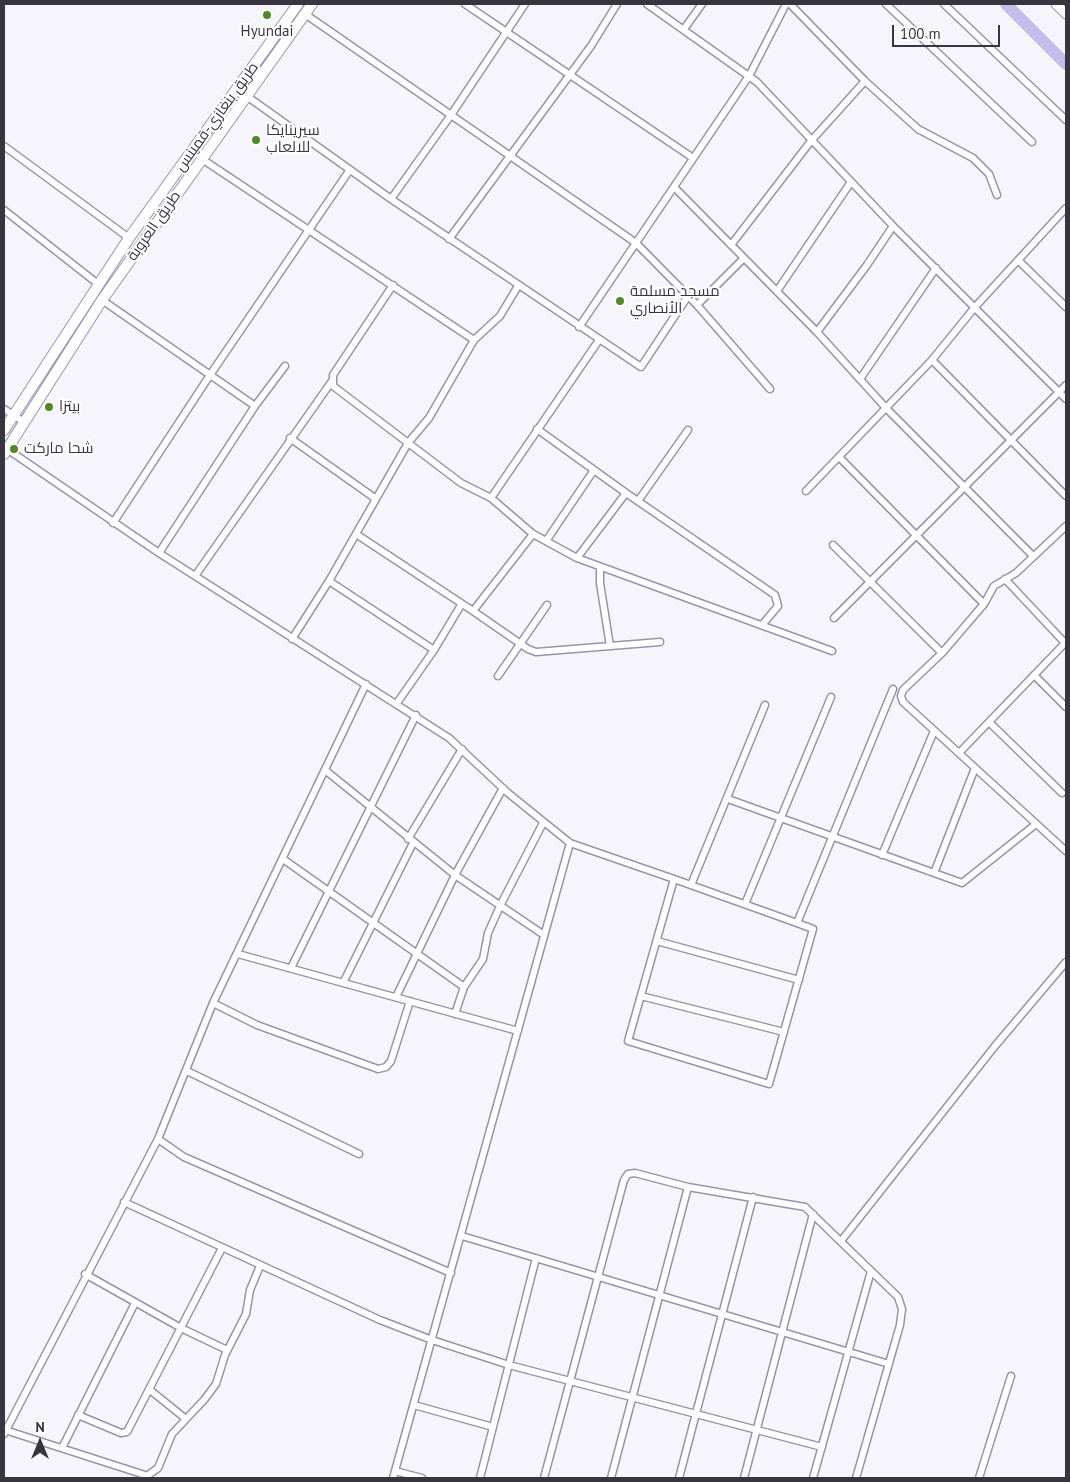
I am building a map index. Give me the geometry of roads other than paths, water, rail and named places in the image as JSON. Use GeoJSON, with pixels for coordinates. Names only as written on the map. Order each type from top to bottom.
{"type":"FeatureCollection","features":[{"type":"Feature","properties":{"kind":"main road","name":"طريق بنغازي-قمينس"},"geometry":{"type":"LineString","coordinates":[[4,430],[129,238],[298,4]]}},
{"type":"Feature","properties":{"kind":"main road","name":"طريق العروبة"},"geometry":{"type":"LineString","coordinates":[[5,452],[102,300],[248,97],[312,4]]}},
{"type":"Feature","properties":{"kind":"main road"},"geometry":{"type":"LineString","coordinates":[[1056,4],[1066,14]]}},
{"type":"Feature","properties":{"kind":"street"},"geometry":{"type":"LineString","coordinates":[[465,4],[693,158]]}},
{"type":"Feature","properties":{"kind":"street"},"geometry":{"type":"LineString","coordinates":[[391,199],[451,115],[525,4]]}},
{"type":"Feature","properties":{"kind":"street"},"geometry":{"type":"LineString","coordinates":[[449,239],[591,46],[617,4]]}},
{"type":"Feature","properties":{"kind":"street"},"geometry":{"type":"LineString","coordinates":[[648,4],[749,76],[805,132],[811,141],[893,226],[1066,399]]}},
{"type":"Feature","properties":{"kind":"street"},"geometry":{"type":"LineString","coordinates":[[684,30],[702,4]]}},
{"type":"Feature","properties":{"kind":"street"},"geometry":{"type":"LineString","coordinates":[[579,327],[749,76],[786,4]]}},
{"type":"Feature","properties":{"kind":"street"},"geometry":{"type":"LineString","coordinates":[[790,4],[865,80],[918,129],[973,158],[989,174],[997,194]]}},
{"type":"Feature","properties":{"kind":"street"},"geometry":{"type":"LineString","coordinates":[[886,4],[1032,142]]}},
{"type":"Feature","properties":{"kind":"street"},"geometry":{"type":"LineString","coordinates":[[944,4],[1066,120]]}},
{"type":"Feature","properties":{"kind":"street"},"geometry":{"type":"LineString","coordinates":[[304,14],[636,243],[697,305],[770,389]]}},
{"type":"Feature","properties":{"kind":"street"},"geometry":{"type":"LineString","coordinates":[[731,245],[811,141],[865,80]]}},
{"type":"Feature","properties":{"kind":"street"},"geometry":{"type":"LineString","coordinates":[[248,97],[449,239],[641,367],[688,296]]}},
{"type":"Feature","properties":{"kind":"street"},"geometry":{"type":"LineString","coordinates":[[4,146],[129,238]]}},
{"type":"Feature","properties":{"kind":"street"},"geometry":{"type":"LineString","coordinates":[[202,159],[474,340]]}},
{"type":"Feature","properties":{"kind":"street"},"geometry":{"type":"LineString","coordinates":[[113,522],[349,170]]}},
{"type":"Feature","properties":{"kind":"street"},"geometry":{"type":"LineString","coordinates":[[777,291],[851,182]]}},
{"type":"Feature","properties":{"kind":"street"},"geometry":{"type":"LineString","coordinates":[[674,187],[818,332],[886,408],[1033,556]]}},
{"type":"Feature","properties":{"kind":"street"},"geometry":{"type":"LineString","coordinates":[[806,491],[932,360],[975,307],[1019,262],[1066,209]]}},
{"type":"Feature","properties":{"kind":"street"},"geometry":{"type":"LineString","coordinates":[[4,210],[98,284]]}},
{"type":"Feature","properties":{"kind":"street"},"geometry":{"type":"LineString","coordinates":[[818,332],[893,226]]}},
{"type":"Feature","properties":{"kind":"street"},"geometry":{"type":"LineString","coordinates":[[697,305],[744,258]]}},
{"type":"Feature","properties":{"kind":"street"},"geometry":{"type":"LineString","coordinates":[[1019,262],[1066,307]]}},
{"type":"Feature","properties":{"kind":"street"},"geometry":{"type":"LineString","coordinates":[[860,379],[936,268]]}},
{"type":"Feature","properties":{"kind":"street"},"geometry":{"type":"LineString","coordinates":[[195,576],[290,438],[332,381],[333,375],[393,285]]}},
{"type":"Feature","properties":{"kind":"street"},"geometry":{"type":"LineString","coordinates":[[292,639],[329,581],[408,444],[429,418],[474,340],[500,316],[518,286]]}},
{"type":"Feature","properties":{"kind":"street"},"geometry":{"type":"LineString","coordinates":[[102,300],[255,406]]}},
{"type":"Feature","properties":{"kind":"street"},"geometry":{"type":"LineString","coordinates":[[490,498],[599,340]]}},
{"type":"Feature","properties":{"kind":"street"},"geometry":{"type":"LineString","coordinates":[[932,360],[1066,496]]}},
{"type":"Feature","properties":{"kind":"street"},"geometry":{"type":"LineString","coordinates":[[159,553],[255,406],[285,366]]}},
{"type":"Feature","properties":{"kind":"street"},"geometry":{"type":"LineString","coordinates":[[332,381],[338,392],[461,483],[478,490],[490,498],[533,534],[577,558],[832,651]]}},
{"type":"Feature","properties":{"kind":"street"},"geometry":{"type":"LineString","coordinates":[[834,618],[1066,386]]}},
{"type":"Feature","properties":{"kind":"street"},"geometry":{"type":"LineString","coordinates":[[4,409],[24,422]]}},
{"type":"Feature","properties":{"kind":"street"},"geometry":{"type":"LineString","coordinates":[[537,429],[626,493],[775,595],[778,606],[762,625]]}},
{"type":"Feature","properties":{"kind":"street"},"geometry":{"type":"LineString","coordinates":[[638,501],[688,430]]}},
{"type":"Feature","properties":{"kind":"street"},"geometry":{"type":"LineString","coordinates":[[290,438],[376,499]]}},
{"type":"Feature","properties":{"kind":"street"},"geometry":{"type":"LineString","coordinates":[[5,452],[292,639],[416,715],[462,749],[502,788],[570,843],[674,879],[691,885],[746,904],[814,929],[769,1084],[628,1041],[674,879]]}},
{"type":"Feature","properties":{"kind":"street"},"geometry":{"type":"LineString","coordinates":[[839,457],[984,604]]}},
{"type":"Feature","properties":{"kind":"street"},"geometry":{"type":"LineString","coordinates":[[546,541],[594,470]]}},
{"type":"Feature","properties":{"kind":"street"},"geometry":{"type":"LineString","coordinates":[[577,558],[626,493]]}},
{"type":"Feature","properties":{"kind":"street"},"geometry":{"type":"LineString","coordinates":[[1066,526],[1016,573],[994,586],[984,604],[942,653],[903,690],[901,696],[903,702],[1066,851]]}},
{"type":"Feature","properties":{"kind":"street"},"geometry":{"type":"LineString","coordinates":[[356,534],[536,652],[660,642]]}},
{"type":"Feature","properties":{"kind":"street"},"geometry":{"type":"LineString","coordinates":[[473,611],[533,534]]}},
{"type":"Feature","properties":{"kind":"street"},"geometry":{"type":"LineString","coordinates":[[833,545],[942,653]]}},
{"type":"Feature","properties":{"kind":"street"},"geometry":{"type":"LineString","coordinates":[[600,567],[600,583],[610,646]]}},
{"type":"Feature","properties":{"kind":"street"},"geometry":{"type":"LineString","coordinates":[[959,753],[1066,643],[1005,579]]}},
{"type":"Feature","properties":{"kind":"street"},"geometry":{"type":"LineString","coordinates":[[329,581],[434,650]]}},
{"type":"Feature","properties":{"kind":"street"},"geometry":{"type":"LineString","coordinates":[[397,702],[434,650],[462,604]]}},
{"type":"Feature","properties":{"kind":"street"},"geometry":{"type":"LineString","coordinates":[[498,676],[548,605]]}},
{"type":"Feature","properties":{"kind":"street"},"geometry":{"type":"LineString","coordinates":[[1034,675],[1066,707]]}},
{"type":"Feature","properties":{"kind":"street"},"geometry":{"type":"LineString","coordinates":[[260,1266],[250,1290],[246,1314],[227,1350],[213,1389],[170,1438],[158,1468],[145,1477],[62,1448],[5,1432],[85,1274],[158,1139],[214,1003],[366,684]]}},
{"type":"Feature","properties":{"kind":"street"},"geometry":{"type":"LineString","coordinates":[[797,923],[893,689]]}},
{"type":"Feature","properties":{"kind":"street"},"geometry":{"type":"LineString","coordinates":[[746,904],[831,697]]}},
{"type":"Feature","properties":{"kind":"street"},"geometry":{"type":"LineString","coordinates":[[691,885],[728,799],[765,705]]}},
{"type":"Feature","properties":{"kind":"street"},"geometry":{"type":"LineString","coordinates":[[291,968],[416,715]]}},
{"type":"Feature","properties":{"kind":"street"},"geometry":{"type":"LineString","coordinates":[[989,722],[1062,793]]}},
{"type":"Feature","properties":{"kind":"street"},"geometry":{"type":"LineString","coordinates":[[882,856],[934,731]]}},
{"type":"Feature","properties":{"kind":"street"},"geometry":{"type":"LineString","coordinates":[[343,983],[374,924],[410,841],[462,749]]}},
{"type":"Feature","properties":{"kind":"street"},"geometry":{"type":"LineString","coordinates":[[934,873],[975,768]]}},
{"type":"Feature","properties":{"kind":"street"},"geometry":{"type":"LineString","coordinates":[[325,770],[410,841],[544,935]]}},
{"type":"Feature","properties":{"kind":"street"},"geometry":{"type":"LineString","coordinates":[[396,997],[456,875],[502,788]]}},
{"type":"Feature","properties":{"kind":"street"},"geometry":{"type":"LineString","coordinates":[[728,799],[882,856],[962,883],[1036,824]]}},
{"type":"Feature","properties":{"kind":"street"},"geometry":{"type":"LineString","coordinates":[[455,1014],[464,988],[481,964],[488,933],[501,904],[543,823]]}},
{"type":"Feature","properties":{"kind":"street"},"geometry":{"type":"LineString","coordinates":[[393,1478],[570,843]]}},
{"type":"Feature","properties":{"kind":"street"},"geometry":{"type":"LineString","coordinates":[[283,859],[464,988]]}},
{"type":"Feature","properties":{"kind":"street"},"geometry":{"type":"LineString","coordinates":[[657,941],[799,980]]}},
{"type":"Feature","properties":{"kind":"street"},"geometry":{"type":"LineString","coordinates":[[238,954],[518,1031]]}},
{"type":"Feature","properties":{"kind":"street"},"geometry":{"type":"LineString","coordinates":[[841,1241],[995,1046],[1066,962]]}},
{"type":"Feature","properties":{"kind":"street"},"geometry":{"type":"LineString","coordinates":[[641,996],[784,1032]]}},
{"type":"Feature","properties":{"kind":"street"},"geometry":{"type":"LineString","coordinates":[[214,1003],[274,1032],[378,1069],[386,1068],[391,1061],[410,1001]]}},
{"type":"Feature","properties":{"kind":"street"},"geometry":{"type":"LineString","coordinates":[[187,1071],[359,1154]]}},
{"type":"Feature","properties":{"kind":"street"},"geometry":{"type":"LineString","coordinates":[[158,1139],[184,1157],[451,1273]]}},
{"type":"Feature","properties":{"kind":"street"},"geometry":{"type":"LineString","coordinates":[[544,1478],[626,1175],[638,1174],[688,1187],[801,1205],[841,1241],[901,1302],[900,1325],[858,1478]]}},
{"type":"Feature","properties":{"kind":"street"},"geometry":{"type":"LineString","coordinates":[[612,1478],[688,1187]]}},
{"type":"Feature","properties":{"kind":"street"},"geometry":{"type":"LineString","coordinates":[[679,1478],[753,1197]]}},
{"type":"Feature","properties":{"kind":"street"},"geometry":{"type":"LineString","coordinates":[[124,1202],[380,1320],[432,1340],[509,1364],[822,1446]]}},
{"type":"Feature","properties":{"kind":"street"},"geometry":{"type":"LineString","coordinates":[[744,1478],[813,1214]]}},
{"type":"Feature","properties":{"kind":"street"},"geometry":{"type":"LineString","coordinates":[[462,1236],[889,1364]]}},
{"type":"Feature","properties":{"kind":"street"},"geometry":{"type":"LineString","coordinates":[[78,1415],[126,1433],[222,1248]]}},
{"type":"Feature","properties":{"kind":"street"},"geometry":{"type":"LineString","coordinates":[[480,1478],[536,1258]]}},
{"type":"Feature","properties":{"kind":"street"},"geometry":{"type":"LineString","coordinates":[[813,1478],[871,1271]]}},
{"type":"Feature","properties":{"kind":"street"},"geometry":{"type":"LineString","coordinates":[[85,1274],[181,1328],[227,1350]]}},
{"type":"Feature","properties":{"kind":"street"},"geometry":{"type":"LineString","coordinates":[[62,1448],[135,1303]]}},
{"type":"Feature","properties":{"kind":"street"},"geometry":{"type":"LineString","coordinates":[[979,1478],[1011,1376]]}},
{"type":"Feature","properties":{"kind":"street"},"geometry":{"type":"LineString","coordinates":[[150,1390],[186,1419]]}},
{"type":"Feature","properties":{"kind":"street"},"geometry":{"type":"LineString","coordinates":[[414,1406],[493,1426]]}},
{"type":"Feature","properties":{"kind":"street"},"geometry":{"type":"LineString","coordinates":[[395,1471],[422,1478]]}},
{"type":"Feature","properties":{"kind":"waterway"},"geometry":{"type":"LineString","coordinates":[[1006,4],[1066,64]]}},
{"type":"Feature","properties":{"kind":"place","name":"Hyundai"},"geometry":{"type":"Point","coordinates":[267,15]}},
{"type":"Feature","properties":{"kind":"place","name":"سيرينايكا للالعاب"},"geometry":{"type":"Point","coordinates":[256,140]}},
{"type":"Feature","properties":{"kind":"place","name":"مسجد مسلمة الأنصاري"},"geometry":{"type":"Point","coordinates":[620,301]}},
{"type":"Feature","properties":{"kind":"place","name":"بيتزا"},"geometry":{"type":"Point","coordinates":[49,407]}},
{"type":"Feature","properties":{"kind":"place","name":"شحا ماركت"},"geometry":{"type":"Point","coordinates":[14,449]}}]}
